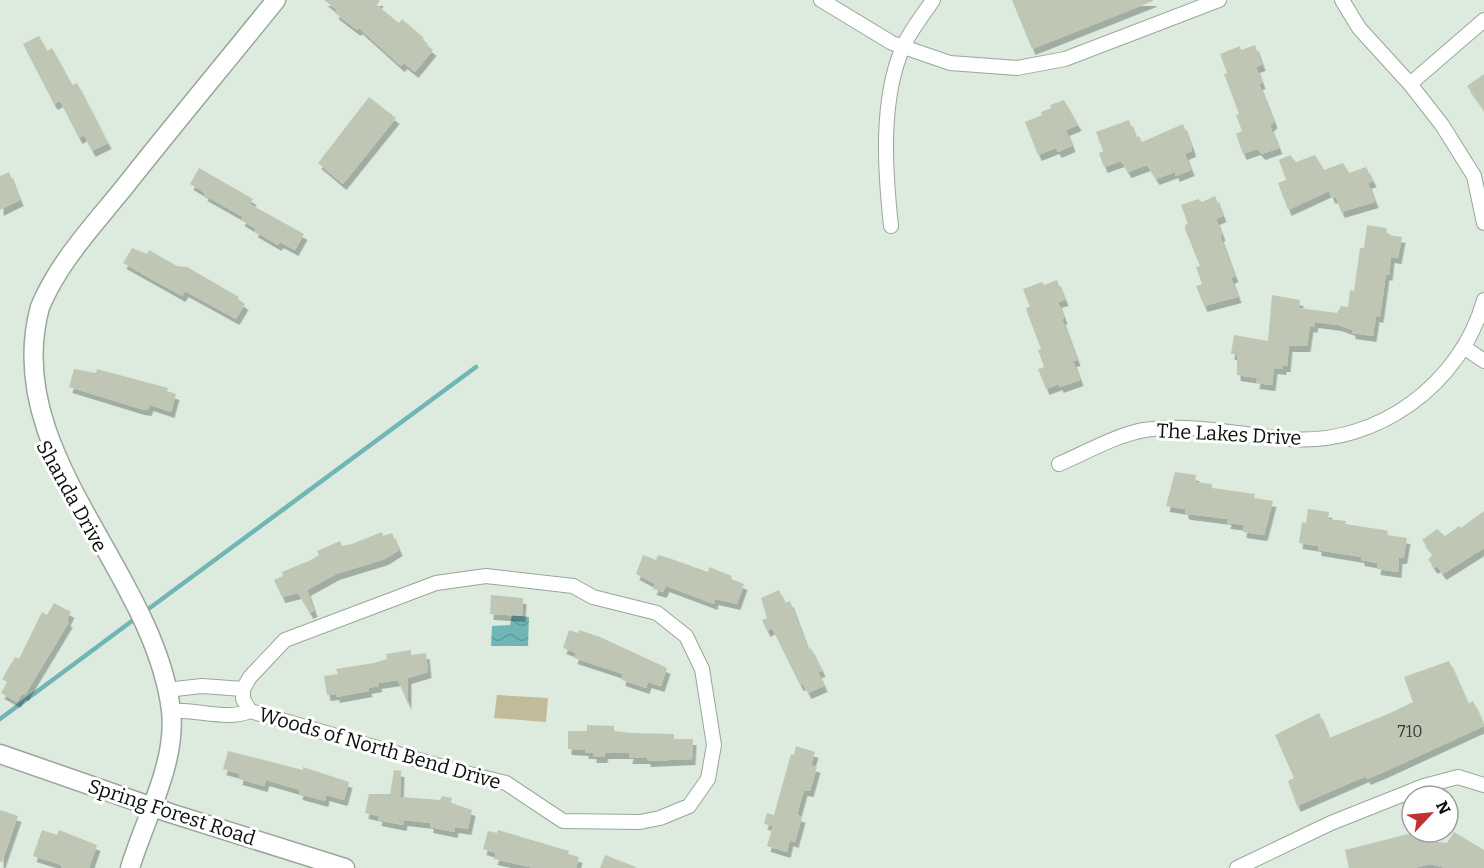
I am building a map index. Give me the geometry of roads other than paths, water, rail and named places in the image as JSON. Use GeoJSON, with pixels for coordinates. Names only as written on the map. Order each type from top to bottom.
{"type":"FeatureCollection","features":[{"type":"Feature","properties":{"kind":"street","name":"Shanda Drive"},"geometry":{"type":"LineString","coordinates":[[130,868],[168,752],[171,711],[157,652],[139,613],[41,445],[27,392],[31,344],[39,309],[70,254],[276,0]]}},
{"type":"Feature","properties":{"kind":"street"},"geometry":{"type":"LineString","coordinates":[[821,0],[903,47],[950,63],[1017,68],[1065,59],[1219,0]]}},
{"type":"Feature","properties":{"kind":"street"},"geometry":{"type":"LineString","coordinates":[[891,226],[886,176],[887,110],[903,47],[933,0]]}},
{"type":"Feature","properties":{"kind":"street"},"geometry":{"type":"LineString","coordinates":[[1342,0],[1359,27],[1410,84],[1442,125],[1474,176],[1484,223]]}},
{"type":"Feature","properties":{"kind":"street"},"geometry":{"type":"LineString","coordinates":[[1410,84],[1484,20]]}},
{"type":"Feature","properties":{"kind":"street","name":"The Lakes Drive"},"geometry":{"type":"LineString","coordinates":[[1059,464],[1141,431],[1208,429],[1291,439],[1345,435],[1384,422],[1419,399],[1465,348],[1484,300]]}},
{"type":"Feature","properties":{"kind":"street"},"geometry":{"type":"LineString","coordinates":[[1465,348],[1484,361]]}},
{"type":"Feature","properties":{"kind":"street","name":"Woods of North Bend Drive"},"geometry":{"type":"LineString","coordinates":[[171,711],[193,710],[239,716],[250,711],[453,770],[506,783],[563,821],[640,822],[660,819],[689,806],[708,779],[714,745],[702,669],[686,636],[657,613],[593,597],[573,586],[486,576],[436,583],[285,640],[250,677],[243,689],[243,699],[250,711]]}},
{"type":"Feature","properties":{"kind":"street","name":"Woods of North Bend Drive"},"geometry":{"type":"LineString","coordinates":[[166,690],[202,686],[243,689]]}},
{"type":"Feature","properties":{"kind":"street","name":"Spring Forest Road"},"geometry":{"type":"LineString","coordinates":[[0,754],[151,807],[345,868]]}},
{"type":"Feature","properties":{"kind":"street"},"geometry":{"type":"LineString","coordinates":[[1237,868],[1331,823],[1424,786],[1458,777],[1484,785]]}},
{"type":"Feature","properties":{"kind":"water"},"geometry":{"type":"Polygon","coordinates":[[[512,615],[529,617],[528,646],[491,646],[492,626],[510,625],[512,615]]]}},
{"type":"Feature","properties":{"kind":"waterway"},"geometry":{"type":"LineString","coordinates":[[143,613],[476,367]]}},
{"type":"Feature","properties":{"kind":"waterway"},"geometry":{"type":"LineString","coordinates":[[0,719],[136,618]]}}]}
